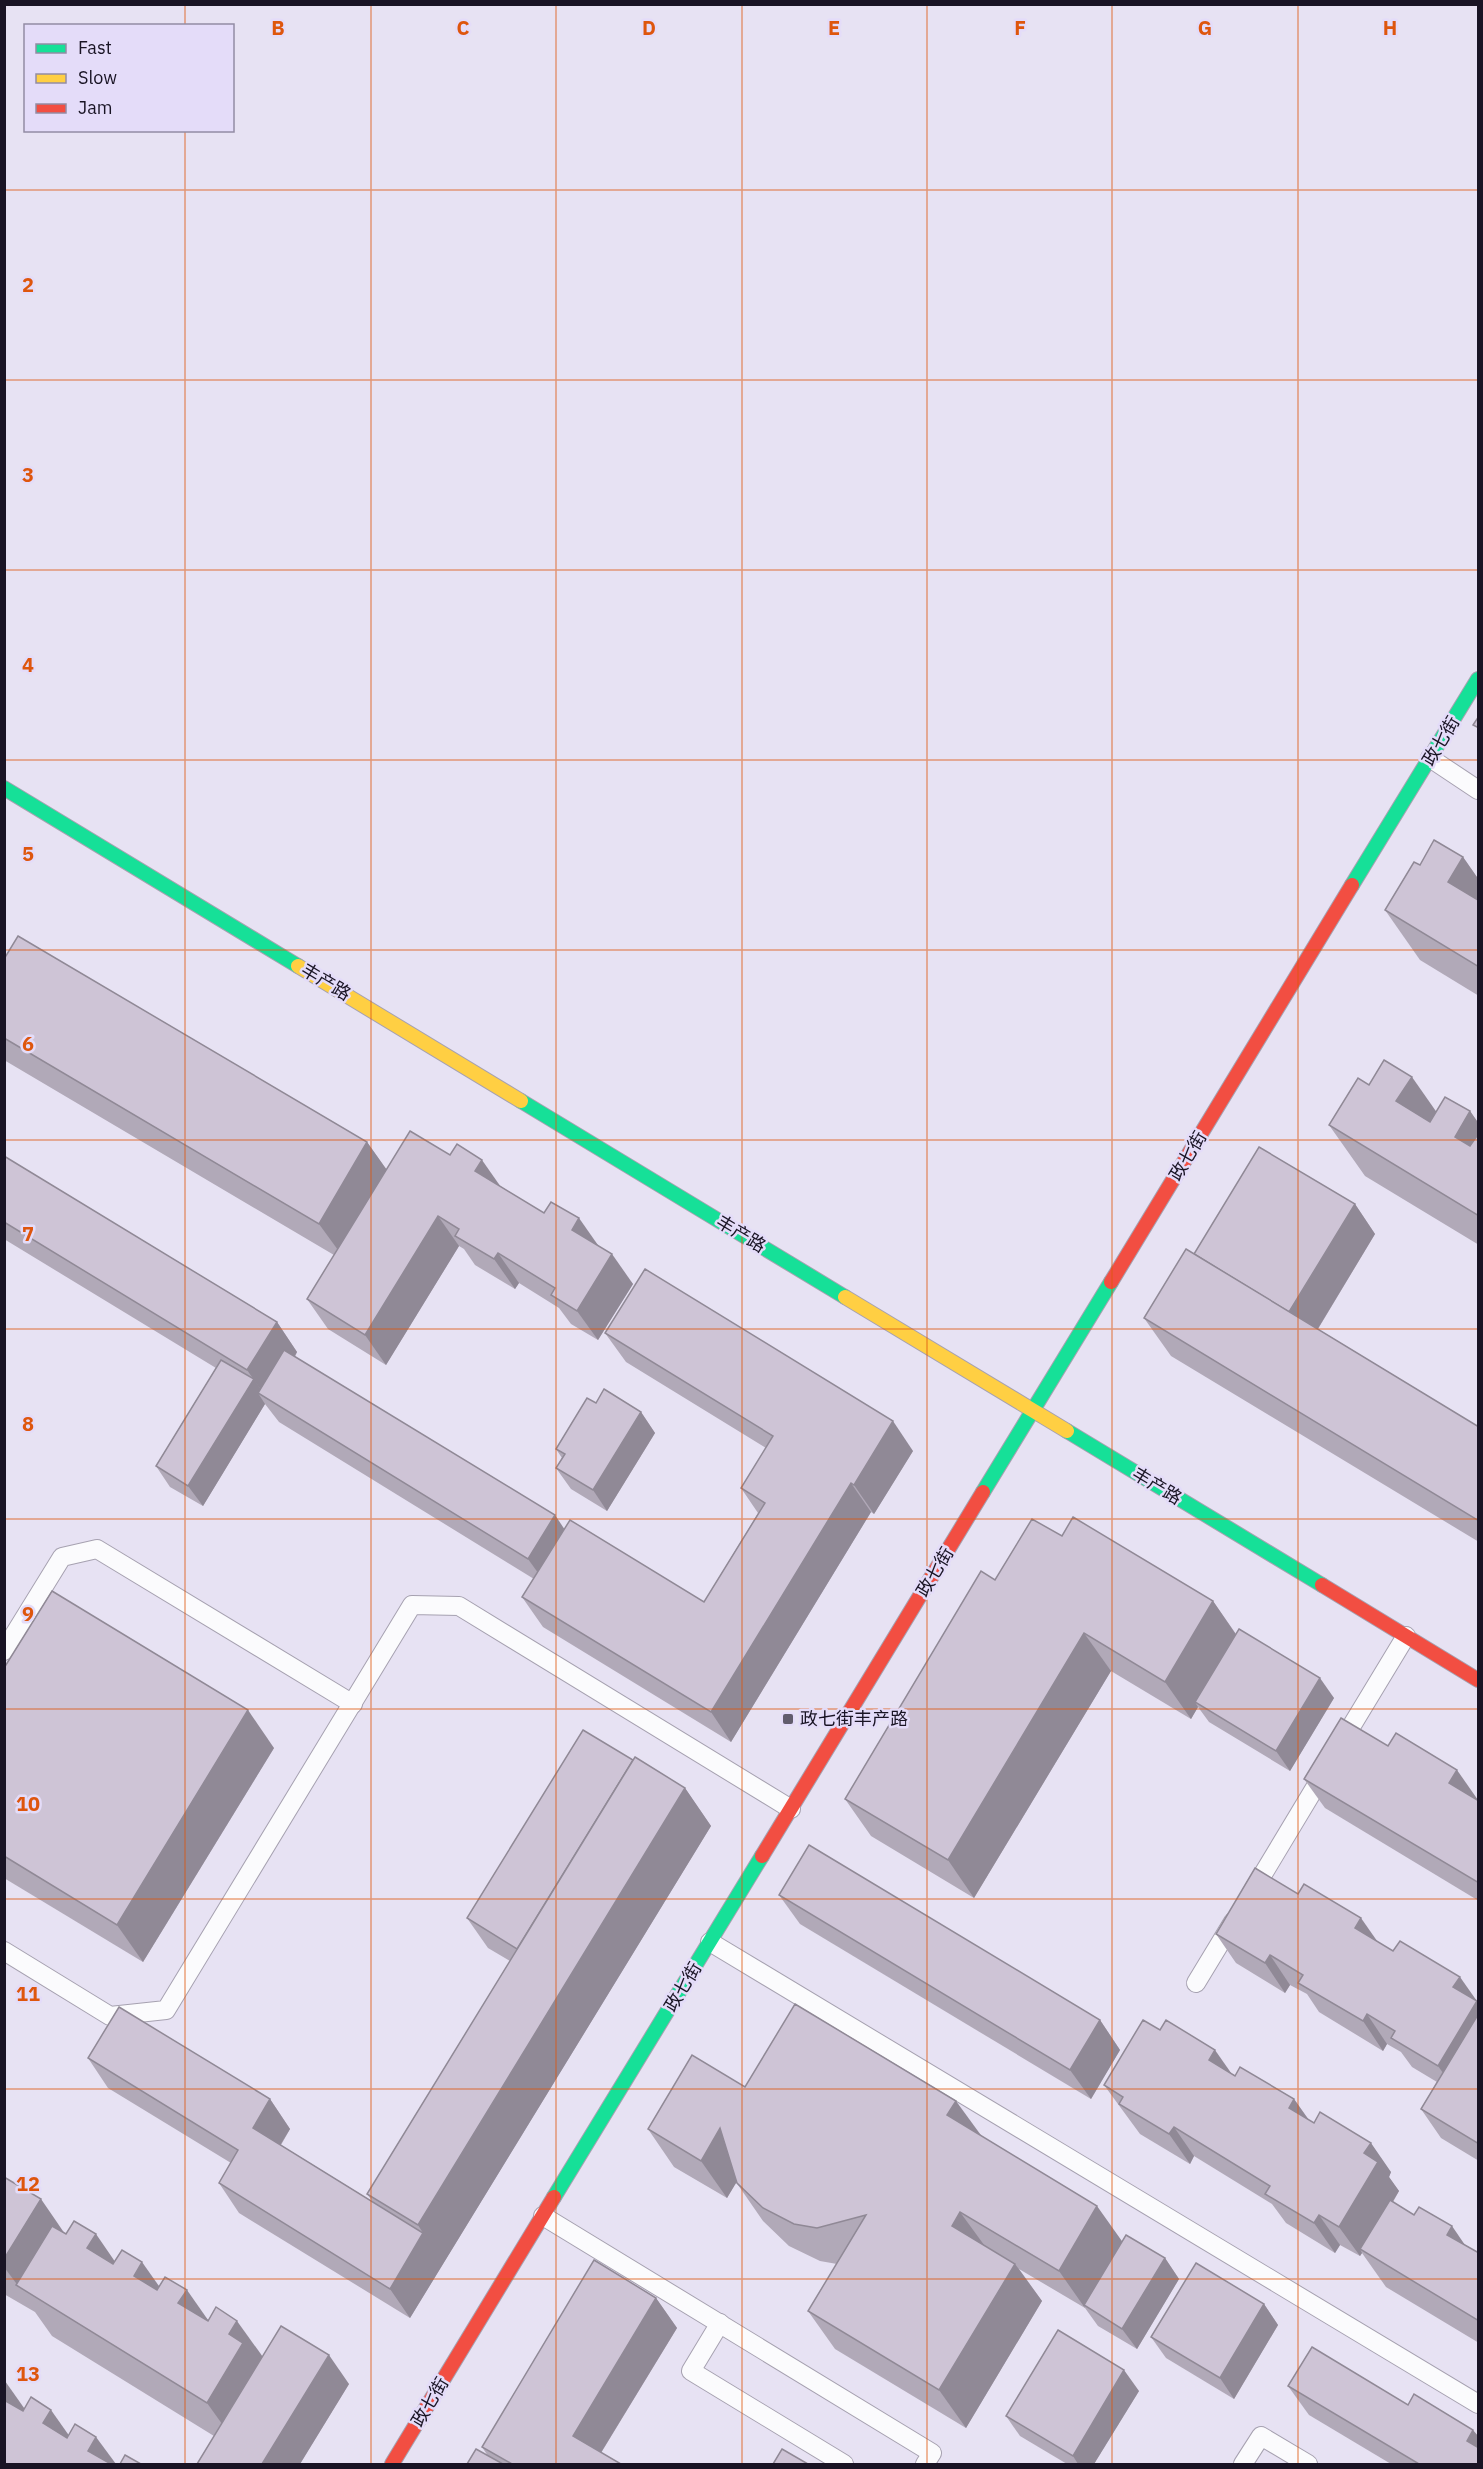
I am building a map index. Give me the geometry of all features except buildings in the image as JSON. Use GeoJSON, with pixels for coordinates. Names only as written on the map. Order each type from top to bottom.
{"type":"FeatureCollection","features":[{"type":"Feature","properties":{"kind":"street","name":"政七街"},"geometry":{"type":"LineString","coordinates":[[392,2464],[1479,679]]}},
{"type":"Feature","properties":{"kind":"street","name":"丰产路"},"geometry":{"type":"LineString","coordinates":[[4,788],[1479,1680]]}},
{"type":"Feature","properties":{"kind":"lane"},"geometry":{"type":"LineString","coordinates":[[1430,758],[1479,790]]}},
{"type":"Feature","properties":{"kind":"lane"},"geometry":{"type":"LineString","coordinates":[[4,1652],[62,1557],[98,1549],[352,1704]]}},
{"type":"Feature","properties":{"kind":"lane"},"geometry":{"type":"LineString","coordinates":[[4,1951],[110,2016],[166,2010],[412,1605],[459,1606],[791,1809]]}},
{"type":"Feature","properties":{"kind":"lane"},"geometry":{"type":"LineString","coordinates":[[1196,1983],[1406,1636]]}},
{"type":"Feature","properties":{"kind":"lane"},"geometry":{"type":"LineString","coordinates":[[710,1942],[1479,2404]]}},
{"type":"Feature","properties":{"kind":"lane"},"geometry":{"type":"LineString","coordinates":[[543,2216],[932,2453],[925,2464]]}},
{"type":"Feature","properties":{"kind":"lane"},"geometry":{"type":"LineString","coordinates":[[720,2323],[691,2371],[844,2464]]}},
{"type":"Feature","properties":{"kind":"lane"},"geometry":{"type":"LineString","coordinates":[[1243,2464],[1261,2436],[1308,2464]]}},
{"type":"Feature","properties":{"kind":"traffic: fast"},"geometry":{"type":"LineString","coordinates":[[1352,885],[1478,679]]}},
{"type":"Feature","properties":{"kind":"traffic: fast"},"geometry":{"type":"LineString","coordinates":[[4,788],[298,966]]}},
{"type":"Feature","properties":{"kind":"traffic: fast"},"geometry":{"type":"LineString","coordinates":[[521,1101],[845,1297]]}},
{"type":"Feature","properties":{"kind":"traffic: fast"},"geometry":{"type":"LineString","coordinates":[[983,1492],[1111,1282]]}},
{"type":"Feature","properties":{"kind":"traffic: fast"},"geometry":{"type":"LineString","coordinates":[[1067,1431],[1322,1585]]}},
{"type":"Feature","properties":{"kind":"traffic: fast"},"geometry":{"type":"LineString","coordinates":[[554,2197],[762,1856]]}},
{"type":"Feature","properties":{"kind":"traffic: slow"},"geometry":{"type":"LineString","coordinates":[[298,966],[521,1101]]}},
{"type":"Feature","properties":{"kind":"traffic: slow"},"geometry":{"type":"LineString","coordinates":[[845,1297],[1067,1431]]}},
{"type":"Feature","properties":{"kind":"traffic: jam"},"geometry":{"type":"LineString","coordinates":[[1111,1282],[1352,885]]}},
{"type":"Feature","properties":{"kind":"traffic: jam"},"geometry":{"type":"LineString","coordinates":[[762,1856],[983,1492]]}},
{"type":"Feature","properties":{"kind":"traffic: jam"},"geometry":{"type":"LineString","coordinates":[[1322,1585],[1478,1680]]}},
{"type":"Feature","properties":{"kind":"traffic: jam"},"geometry":{"type":"LineString","coordinates":[[392,2464],[554,2197]]}},
{"type":"Feature","properties":{"kind":"place","name":"政七街丰产路"},"geometry":{"type":"Point","coordinates":[788,1719]}}]}
